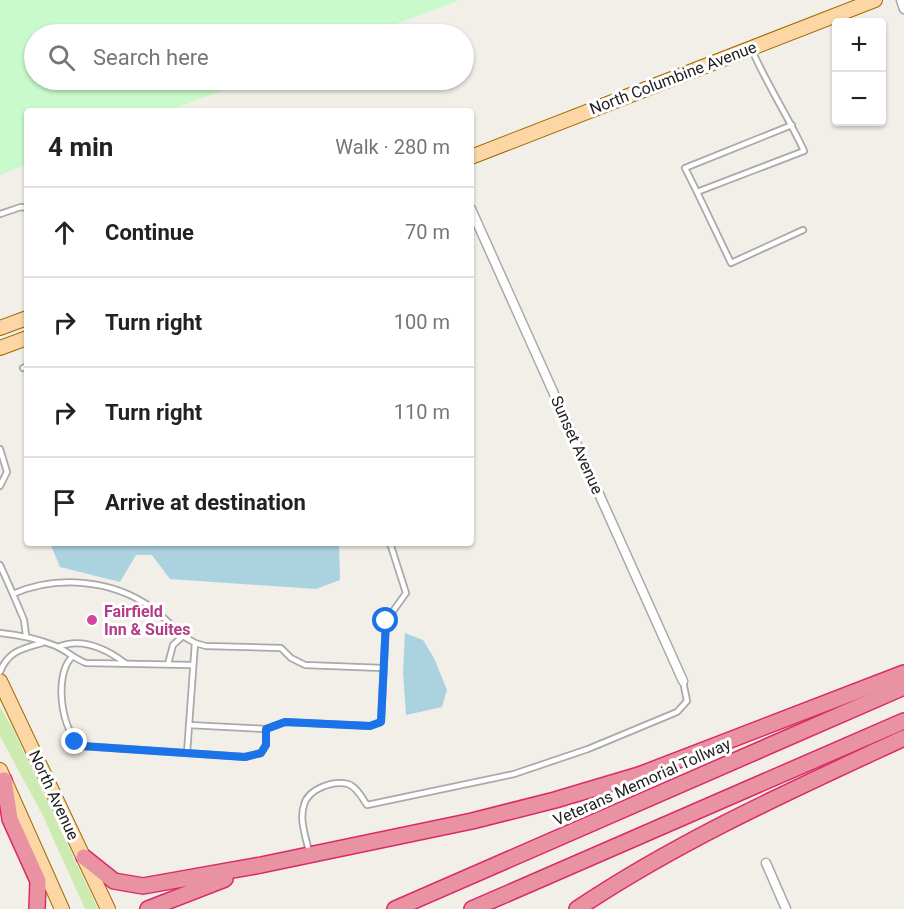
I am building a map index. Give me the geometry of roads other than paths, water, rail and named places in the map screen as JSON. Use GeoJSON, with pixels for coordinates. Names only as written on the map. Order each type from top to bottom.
{"type":"FeatureCollection","features":[{"type":"Feature","properties":{"kind":"highway"},"geometry":{"type":"LineString","coordinates":[[84,858],[114,881],[143,886],[261,865],[472,821],[639,775],[904,673]]}},
{"type":"Feature","properties":{"kind":"highway","name":"Veterans Memorial Tollway"},"geometry":{"type":"LineString","coordinates":[[395,909],[904,687]]}},
{"type":"Feature","properties":{"kind":"highway"},"geometry":{"type":"LineString","coordinates":[[472,909],[904,721]]}},
{"type":"Feature","properties":{"kind":"highway"},"geometry":{"type":"LineString","coordinates":[[577,909],[680,845],[904,738]]}},
{"type":"Feature","properties":{"kind":"highway"},"geometry":{"type":"LineString","coordinates":[[2,775],[10,819],[38,881],[37,909]]}},
{"type":"Feature","properties":{"kind":"highway"},"geometry":{"type":"LineString","coordinates":[[148,909],[261,865]]}},
{"type":"Feature","properties":{"kind":"main road","name":"North Columbine Avenue"},"geometry":{"type":"LineString","coordinates":[[474,156],[875,0]]}},
{"type":"Feature","properties":{"kind":"main road"},"geometry":{"type":"LineString","coordinates":[[0,328],[24,319]]}},
{"type":"Feature","properties":{"kind":"main road"},"geometry":{"type":"LineString","coordinates":[[0,348],[24,339]]}},
{"type":"Feature","properties":{"kind":"main road","name":"North Avenue"},"geometry":{"type":"LineString","coordinates":[[0,681],[108,909]]}},
{"type":"Feature","properties":{"kind":"main road"},"geometry":{"type":"LineString","coordinates":[[2,775],[62,909]]}},
{"type":"Feature","properties":{"kind":"street"},"geometry":{"type":"LineString","coordinates":[[901,0],[904,9]]}},
{"type":"Feature","properties":{"kind":"street","name":"Sunset Avenue"},"geometry":{"type":"LineString","coordinates":[[474,216],[683,681]]}},
{"type":"Feature","properties":{"kind":"street"},"geometry":{"type":"LineString","coordinates":[[766,863],[786,909]]}},
{"type":"Feature","properties":{"kind":"lane"},"geometry":{"type":"LineString","coordinates":[[697,192],[804,151],[750,48]]}},
{"type":"Feature","properties":{"kind":"lane"},"geometry":{"type":"LineString","coordinates":[[792,125],[685,168],[731,263],[803,230]]}},
{"type":"Feature","properties":{"kind":"lane"},"geometry":{"type":"LineString","coordinates":[[0,214],[24,208]]}},
{"type":"Feature","properties":{"kind":"lane"},"geometry":{"type":"LineString","coordinates":[[0,449],[6,462],[7,472],[0,486]]}},
{"type":"Feature","properties":{"kind":"lane"},"geometry":{"type":"LineString","coordinates":[[0,465],[6,462]]}},
{"type":"Feature","properties":{"kind":"lane"},"geometry":{"type":"LineString","coordinates":[[189,725],[266,729],[285,722],[370,726],[381,722],[386,621],[406,593],[391,546]]}},
{"type":"Feature","properties":{"kind":"lane"},"geometry":{"type":"LineString","coordinates":[[0,565],[24,620],[26,635]]}},
{"type":"Feature","properties":{"kind":"lane"},"geometry":{"type":"LineString","coordinates":[[13,594],[46,582],[106,586],[152,607],[183,636],[195,643],[207,646],[281,648],[291,658],[305,665],[383,669]]}},
{"type":"Feature","properties":{"kind":"lane"},"geometry":{"type":"LineString","coordinates":[[0,633],[26,635],[57,647],[71,658],[86,663],[192,665]]}},
{"type":"Feature","properties":{"kind":"lane"},"geometry":{"type":"LineString","coordinates":[[168,664],[173,645],[183,636]]}},
{"type":"Feature","properties":{"kind":"lane"},"geometry":{"type":"LineString","coordinates":[[57,647],[71,641],[90,644],[112,653],[125,663]]}},
{"type":"Feature","properties":{"kind":"lane"},"geometry":{"type":"LineString","coordinates":[[0,672],[4,662],[15,651],[42,643]]}},
{"type":"Feature","properties":{"kind":"lane"},"geometry":{"type":"LineString","coordinates":[[187,753],[195,643]]}},
{"type":"Feature","properties":{"kind":"lane"},"geometry":{"type":"LineString","coordinates":[[71,658],[64,672],[63,715],[67,730],[75,742],[82,746],[245,757],[261,753],[266,745],[266,729]]}},
{"type":"Feature","properties":{"kind":"lane"},"geometry":{"type":"LineString","coordinates":[[310,854],[303,814],[304,803],[316,789],[349,784],[357,790],[367,805],[514,774],[588,749],[677,712],[687,701],[683,681]]}},
{"type":"Feature","properties":{"kind":"water"},"geometry":{"type":"Polygon","coordinates":[[[51,546],[339,546],[340,580],[316,589],[170,579],[152,555],[136,555],[120,582],[60,567],[51,546]]]}},
{"type":"Feature","properties":{"kind":"water"},"geometry":{"type":"Polygon","coordinates":[[[405,633],[423,640],[434,658],[447,690],[442,707],[406,715],[403,672],[405,633]]]}},
{"type":"Feature","properties":{"kind":"place","name":"Fairfield Inn & Suites"},"geometry":{"type":"Point","coordinates":[92,620]}}]}
